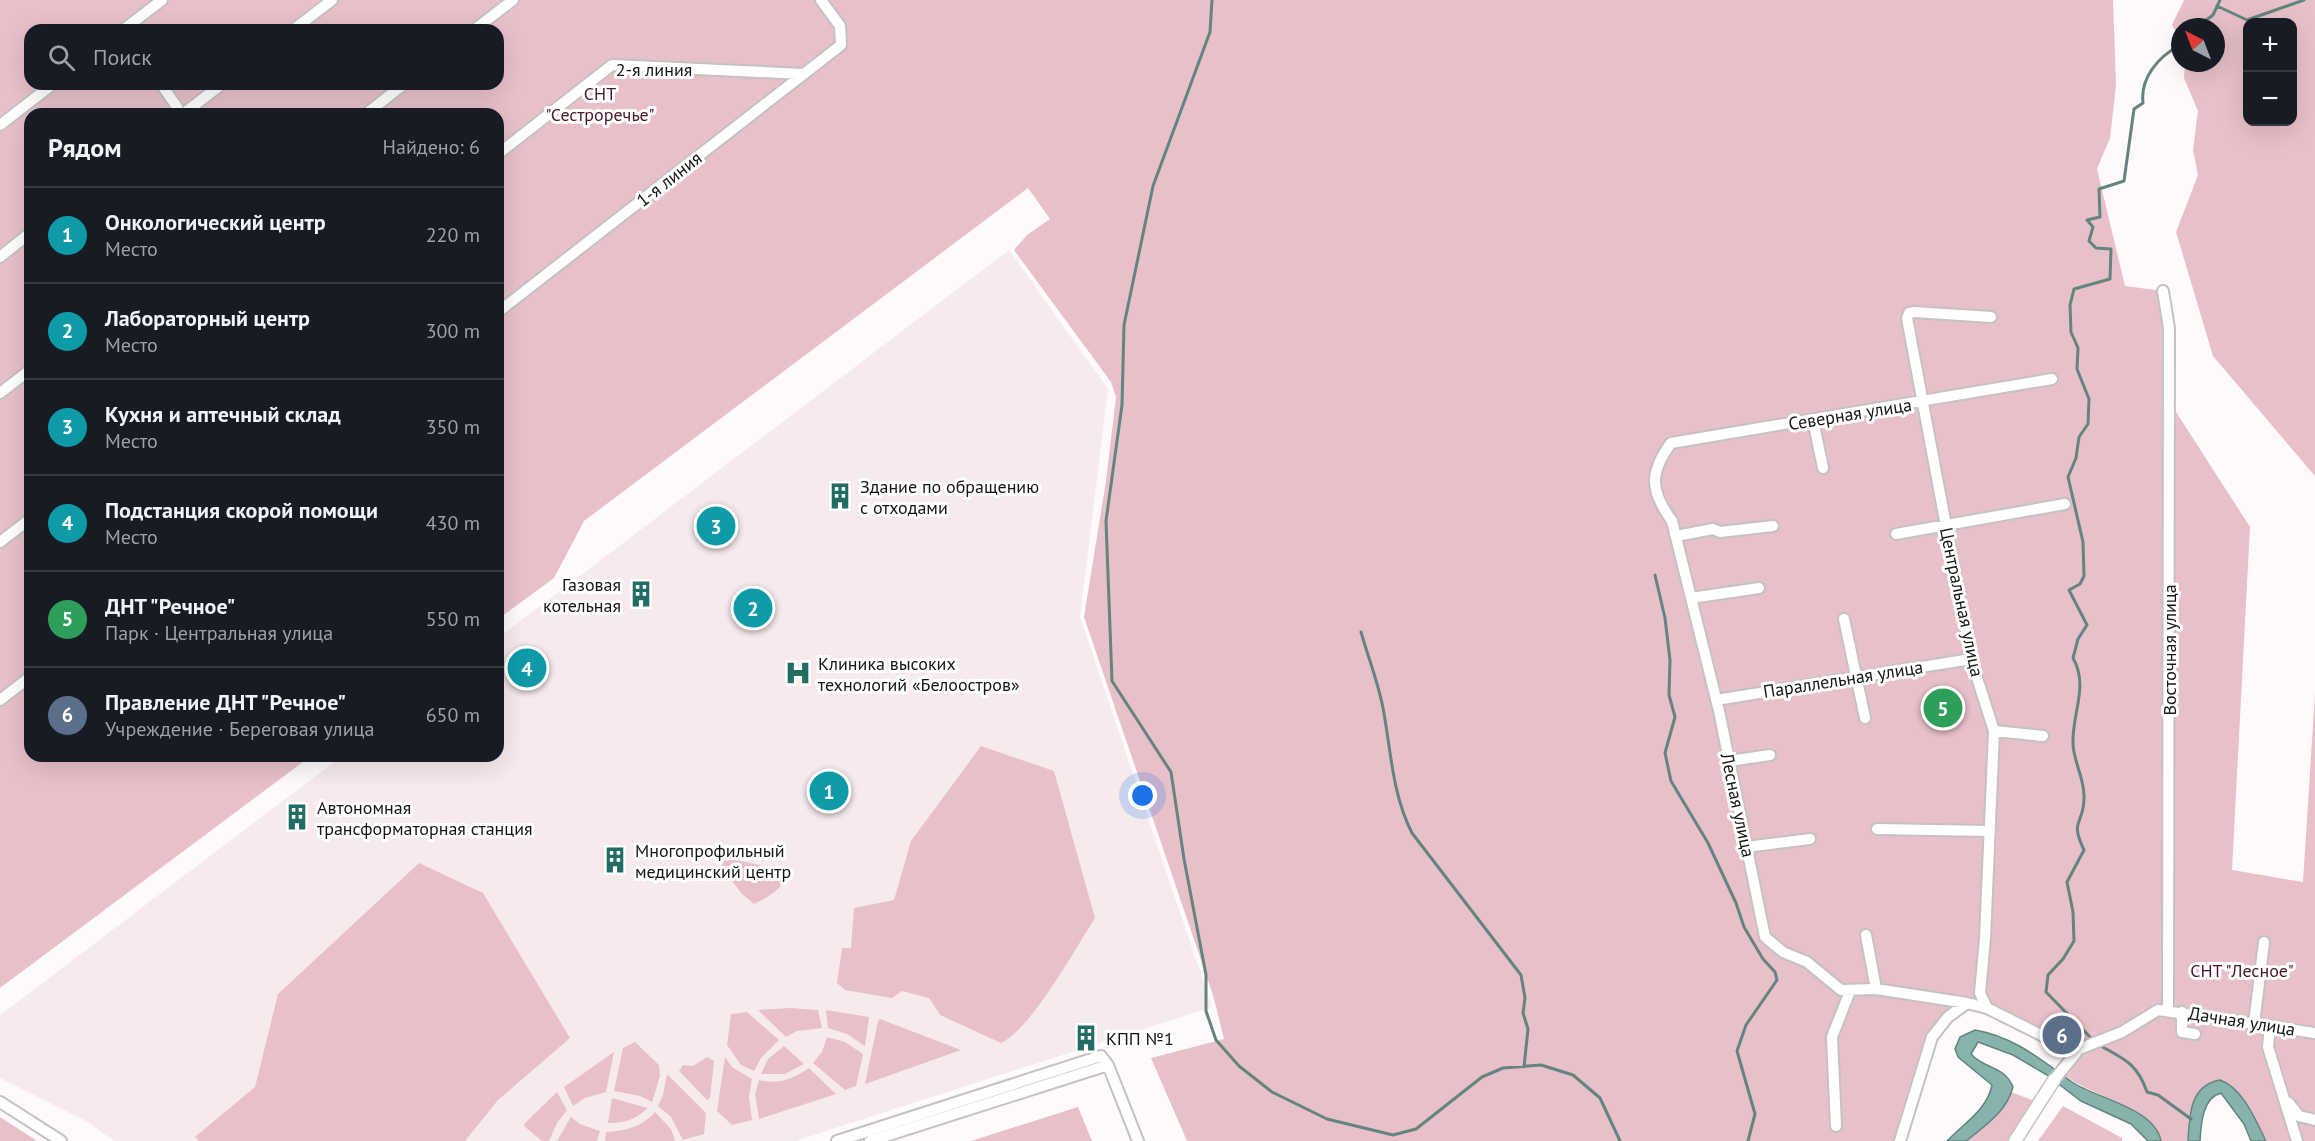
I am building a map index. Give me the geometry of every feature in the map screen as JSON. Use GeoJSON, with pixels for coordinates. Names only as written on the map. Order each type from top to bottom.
{"type":"FeatureCollection","features":[{"type":"Feature","properties":{"kind":"street"},"geometry":{"type":"LineString","coordinates":[[132,24],[162,0]]}},
{"type":"Feature","properties":{"kind":"street"},"geometry":{"type":"LineString","coordinates":[[301,24],[332,0]]}},
{"type":"Feature","properties":{"kind":"street"},"geometry":{"type":"LineString","coordinates":[[482,24],[513,0]]}},
{"type":"Feature","properties":{"kind":"street","name":"1-я линия"},"geometry":{"type":"LineString","coordinates":[[504,307],[841,45],[840,26],[821,0]]}},
{"type":"Feature","properties":{"kind":"street","name":"2-я линия"},"geometry":{"type":"LineString","coordinates":[[504,149],[612,65],[804,74]]}},
{"type":"Feature","properties":{"kind":"street"},"geometry":{"type":"LineString","coordinates":[[0,125],[45,90]]}},
{"type":"Feature","properties":{"kind":"street"},"geometry":{"type":"LineString","coordinates":[[166,90],[178,108]]}},
{"type":"Feature","properties":{"kind":"street"},"geometry":{"type":"LineString","coordinates":[[189,108],[214,90]]}},
{"type":"Feature","properties":{"kind":"street"},"geometry":{"type":"LineString","coordinates":[[374,108],[396,90]]}},
{"type":"Feature","properties":{"kind":"street"},"geometry":{"type":"LineString","coordinates":[[0,256],[24,238]]}},
{"type":"Feature","properties":{"kind":"street","name":"Восточная улица"},"geometry":{"type":"LineString","coordinates":[[2163,291],[2169,328],[2168,1010]]}},
{"type":"Feature","properties":{"kind":"street","name":"Центральная улица"},"geometry":{"type":"LineString","coordinates":[[1987,1008],[1980,993],[1985,938],[1994,730],[1971,659],[1907,326],[1909,313],[1942,312],[1991,317]]}},
{"type":"Feature","properties":{"kind":"street"},"geometry":{"type":"LineString","coordinates":[[0,393],[24,375]]}},
{"type":"Feature","properties":{"kind":"street","name":"Северная улица"},"geometry":{"type":"LineString","coordinates":[[1657,461],[1671,443],[2052,379]]}},
{"type":"Feature","properties":{"kind":"street"},"geometry":{"type":"LineString","coordinates":[[1813,420],[1823,468]]}},
{"type":"Feature","properties":{"kind":"street","name":"Лесная улица"},"geometry":{"type":"LineString","coordinates":[[1657,461],[1654,488],[1658,502],[1672,521],[1676,536],[1716,700],[1765,937],[1783,952],[1807,962],[1832,985],[1850,991]]}},
{"type":"Feature","properties":{"kind":"street"},"geometry":{"type":"LineString","coordinates":[[1896,534],[2065,504]]}},
{"type":"Feature","properties":{"kind":"street"},"geometry":{"type":"LineString","coordinates":[[0,542],[24,524]]}},
{"type":"Feature","properties":{"kind":"street"},"geometry":{"type":"LineString","coordinates":[[1676,536],[1713,529],[1720,532],[1773,526]]}},
{"type":"Feature","properties":{"kind":"street"},"geometry":{"type":"LineString","coordinates":[[1691,598],[1759,588]]}},
{"type":"Feature","properties":{"kind":"street"},"geometry":{"type":"LineString","coordinates":[[1844,619],[1865,718]]}},
{"type":"Feature","properties":{"kind":"street","name":"Параллельная улица"},"geometry":{"type":"LineString","coordinates":[[1716,700],[1971,659]]}},
{"type":"Feature","properties":{"kind":"street"},"geometry":{"type":"LineString","coordinates":[[0,700],[24,681]]}},
{"type":"Feature","properties":{"kind":"street"},"geometry":{"type":"LineString","coordinates":[[1994,730],[2043,736]]}},
{"type":"Feature","properties":{"kind":"street"},"geometry":{"type":"LineString","coordinates":[[1729,760],[1770,755]]}},
{"type":"Feature","properties":{"kind":"street"},"geometry":{"type":"LineString","coordinates":[[1877,829],[1990,831]]}},
{"type":"Feature","properties":{"kind":"street"},"geometry":{"type":"LineString","coordinates":[[1746,847],[1810,839]]}},
{"type":"Feature","properties":{"kind":"street"},"geometry":{"type":"LineString","coordinates":[[1866,935],[1876,988]]}},
{"type":"Feature","properties":{"kind":"street"},"geometry":{"type":"LineString","coordinates":[[2254,1024],[2264,942]]}},
{"type":"Feature","properties":{"kind":"street"},"geometry":{"type":"LineString","coordinates":[[1836,1126],[1832,1037],[1850,991],[1876,988],[1987,1008],[2065,1047],[2079,1049],[2099,1042],[2158,1010],[2168,1010]]}},
{"type":"Feature","properties":{"kind":"street"},"geometry":{"type":"LineString","coordinates":[[1900,1141],[1932,1037],[1948,1017],[1967,1004]]}},
{"type":"Feature","properties":{"kind":"street","name":"Дачная улица"},"geometry":{"type":"LineString","coordinates":[[2168,1010],[2315,1033]]}},
{"type":"Feature","properties":{"kind":"street"},"geometry":{"type":"LineString","coordinates":[[2182,1012],[2182,1032],[2195,1034]]}},
{"type":"Feature","properties":{"kind":"street"},"geometry":{"type":"LineString","coordinates":[[2270,1026],[2268,1047],[2280,1092],[2299,1116],[2315,1120]]}},
{"type":"Feature","properties":{"kind":"street"},"geometry":{"type":"LineString","coordinates":[[2015,1141],[2057,1075],[2079,1049]]}},
{"type":"Feature","properties":{"kind":"street"},"geometry":{"type":"LineString","coordinates":[[837,1141],[1101,1056],[1108,1065],[1138,1141]]}},
{"type":"Feature","properties":{"kind":"street"},"geometry":{"type":"LineString","coordinates":[[870,1141],[1108,1065]]}},
{"type":"Feature","properties":{"kind":"street"},"geometry":{"type":"LineString","coordinates":[[2285,1098],[2297,1141]]}},
{"type":"Feature","properties":{"kind":"street"},"geometry":{"type":"LineString","coordinates":[[0,1102],[61,1141]]}},
{"type":"Feature","properties":{"kind":"shaded area","name":"Клиника высоких технологий «Белоостров»"},"geometry":{"type":"Polygon","coordinates":[[[1009,250],[1108,389],[1080,617],[1212,1007],[795,1141],[114,1141],[88,1122],[0,1078],[0,1015],[334,762],[504,762],[504,633],[1009,250]]]}},
{"type":"Feature","properties":{"kind":"shaded area"},"geometry":{"type":"Polygon","coordinates":[[[1975,1030],[2015,1044],[2082,1088],[2136,1112],[2148,1120],[2161,1141],[2148,1141],[2131,1124],[2081,1101],[2047,1075],[2013,1055],[1978,1042],[1971,1054],[1982,1063],[2000,1071],[2013,1087],[2001,1111],[1981,1130],[1966,1141],[1947,1141],[1980,1109],[1992,1085],[1958,1057],[1955,1049],[1960,1037],[1975,1030]]]}},
{"type":"Feature","properties":{"kind":"shaded area"},"geometry":{"type":"Polygon","coordinates":[[[2220,1080],[2228,1084],[2242,1098],[2266,1141],[2251,1141],[2244,1124],[2221,1093],[2210,1100],[2206,1106],[2200,1141],[2188,1141],[2189,1122],[2197,1095],[2202,1088],[2220,1080]]]}},
{"type":"Feature","properties":{"kind":"green space"},"geometry":{"type":"Polygon","coordinates":[[[0,0],[2113,0],[2116,85],[2110,138],[2097,169],[2125,286],[2156,290],[2164,294],[2169,401],[2250,527],[2232,870],[2303,882],[2315,694],[2315,1141],[2266,1141],[2235,1091],[2201,1089],[2194,1100],[2190,1114],[2188,1141],[2161,1141],[2156,1129],[2133,1110],[2073,1081],[2062,1073],[2082,1049],[1970,1004],[1932,1037],[1900,1141],[1187,1141],[1151,1058],[1224,1039],[1213,995],[1084,617],[1106,481],[1116,397],[1111,382],[1014,250],[1027,235],[1050,219],[1028,188],[584,521],[554,578],[504,615],[504,108],[24,108],[24,762],[303,762],[0,988],[0,0]]]}},
{"type":"Feature","properties":{"kind":"green space"},"geometry":{"type":"Polygon","coordinates":[[[2184,0],[2315,0],[2315,476],[2213,356],[2176,232],[2198,175],[2193,150],[2198,111],[2184,78],[2184,72],[2225,72],[2225,18],[2175,18],[2184,0]]]}},
{"type":"Feature","properties":{"kind":"green space"},"geometry":{"type":"Polygon","coordinates":[[[981,746],[1054,771],[1095,918],[1039,1005],[1013,1035],[1001,1043],[940,1015],[929,998],[902,991],[892,998],[845,990],[837,983],[842,948],[851,948],[854,908],[894,900],[911,841],[981,746]]]}},
{"type":"Feature","properties":{"kind":"green space"},"geometry":{"type":"Polygon","coordinates":[[[734,860],[772,869],[783,879],[780,886],[754,904],[742,894],[721,867],[724,861],[734,860]]]}},
{"type":"Feature","properties":{"kind":"green space"},"geometry":{"type":"Polygon","coordinates":[[[419,863],[483,893],[570,1038],[498,1100],[465,1141],[199,1141],[195,1137],[255,1087],[278,994],[419,863]]]}},
{"type":"Feature","properties":{"kind":"green space"},"geometry":{"type":"Polygon","coordinates":[[[790,1008],[818,1010],[822,1028],[797,1031],[786,1037],[758,1010],[790,1008]]]}},
{"type":"Feature","properties":{"kind":"green space"},"geometry":{"type":"Polygon","coordinates":[[[826,1010],[869,1017],[865,1046],[847,1034],[828,1028],[826,1010]]]}},
{"type":"Feature","properties":{"kind":"green space"},"geometry":{"type":"Polygon","coordinates":[[[747,1012],[779,1040],[761,1058],[754,1071],[741,1065],[727,1045],[731,1014],[747,1012]]]}},
{"type":"Feature","properties":{"kind":"green space"},"geometry":{"type":"Polygon","coordinates":[[[880,1019],[961,1050],[865,1084],[880,1019]]]}},
{"type":"Feature","properties":{"kind":"green space"},"geometry":{"type":"Polygon","coordinates":[[[827,1037],[845,1042],[863,1054],[856,1086],[845,1090],[813,1063],[822,1052],[827,1037]]]}},
{"type":"Feature","properties":{"kind":"green space"},"geometry":{"type":"Polygon","coordinates":[[[635,1042],[659,1065],[660,1076],[652,1102],[640,1096],[614,1091],[623,1048],[635,1042]]]}},
{"type":"Feature","properties":{"kind":"green space"},"geometry":{"type":"Polygon","coordinates":[[[784,1046],[804,1064],[785,1074],[761,1074],[768,1059],[784,1046]]]}},
{"type":"Feature","properties":{"kind":"green space"},"geometry":{"type":"Polygon","coordinates":[[[614,1052],[606,1092],[585,1098],[573,1106],[564,1087],[614,1052]]]}},
{"type":"Feature","properties":{"kind":"green space"},"geometry":{"type":"Polygon","coordinates":[[[707,1057],[714,1061],[710,1098],[707,1100],[679,1071],[683,1065],[693,1066],[707,1057]]]}},
{"type":"Feature","properties":{"kind":"green space"},"geometry":{"type":"Polygon","coordinates":[[[725,1057],[732,1067],[752,1079],[749,1096],[752,1120],[732,1125],[717,1111],[725,1057]]]}},
{"type":"Feature","properties":{"kind":"green space"},"geometry":{"type":"Polygon","coordinates":[[[809,1068],[836,1094],[759,1119],[755,1094],[759,1080],[773,1082],[785,1080],[809,1068]]]}},
{"type":"Feature","properties":{"kind":"green space"},"geometry":{"type":"Polygon","coordinates":[[[667,1074],[706,1113],[704,1134],[683,1140],[671,1117],[658,1106],[663,1095],[667,1074]]]}},
{"type":"Feature","properties":{"kind":"green space"},"geometry":{"type":"Polygon","coordinates":[[[557,1092],[567,1110],[557,1123],[549,1141],[542,1141],[524,1126],[557,1092]]]}},
{"type":"Feature","properties":{"kind":"green space"},"geometry":{"type":"Polygon","coordinates":[[[2011,1092],[2035,1101],[2008,1141],[1966,1141],[2003,1108],[2011,1092]]]}},
{"type":"Feature","properties":{"kind":"green space"},"geometry":{"type":"Polygon","coordinates":[[[612,1098],[648,1108],[630,1120],[608,1123],[612,1098]]]}},
{"type":"Feature","properties":{"kind":"green space"},"geometry":{"type":"Polygon","coordinates":[[[2063,1106],[2122,1138],[2122,1141],[2038,1141],[2063,1106]]]}},
{"type":"Feature","properties":{"kind":"green space"},"geometry":{"type":"Polygon","coordinates":[[[1078,1107],[1092,1141],[971,1141],[1078,1107]]]}},
{"type":"Feature","properties":{"kind":"green space"},"geometry":{"type":"Polygon","coordinates":[[[655,1112],[671,1129],[675,1141],[605,1141],[606,1132],[633,1127],[645,1121],[655,1112]]]}},
{"type":"Feature","properties":{"kind":"green space"},"geometry":{"type":"Polygon","coordinates":[[[0,1117],[34,1139],[37,1141],[0,1141],[0,1117]]]}},
{"type":"Feature","properties":{"kind":"green space"},"geometry":{"type":"Polygon","coordinates":[[[571,1117],[580,1124],[600,1131],[597,1141],[557,1141],[571,1117]]]}},
{"type":"Feature","properties":{"kind":"waterway"},"geometry":{"type":"LineString","coordinates":[[1212,0],[1210,32],[1153,186],[1124,325],[1122,405],[1106,521],[1112,681],[1171,772],[1184,859],[1206,975],[1206,1011],[1216,1040],[1239,1066],[1272,1092],[1327,1119],[1393,1135],[1416,1129],[1482,1077],[1503,1068],[1541,1065],[1573,1075],[1600,1098],[1620,1141]]}},
{"type":"Feature","properties":{"kind":"waterway"},"geometry":{"type":"LineString","coordinates":[[2209,18],[2213,15],[2220,0]]}},
{"type":"Feature","properties":{"kind":"waterway"},"geometry":{"type":"LineString","coordinates":[[2217,6],[2247,20],[2304,0]]}},
{"type":"Feature","properties":{"kind":"waterway"},"geometry":{"type":"LineString","coordinates":[[2094,1041],[2046,992],[2048,975],[2063,959],[2074,941],[2073,912],[2067,882],[2084,850],[2077,827],[2083,807],[2084,791],[2073,743],[2080,679],[2073,658],[2078,639],[2087,625],[2069,590],[2080,584],[2084,576],[2083,542],[2068,477],[2076,458],[2079,437],[2088,424],[2089,399],[2077,369],[2078,348],[2071,332],[2070,305],[2074,289],[2110,279],[2111,249],[2096,248],[2089,241],[2093,227],[2087,220],[2100,217],[2099,189],[2124,181],[2134,109],[2143,103],[2144,85],[2152,69],[2171,51]]}},
{"type":"Feature","properties":{"kind":"waterway"},"geometry":{"type":"LineString","coordinates":[[1655,575],[1665,618],[1670,660],[1669,695],[1675,717],[1665,753],[1671,781],[1708,843],[1736,903],[1744,927],[1763,959],[1775,972],[1777,980],[1746,1025],[1737,1051],[1755,1114],[1748,1141]]}},
{"type":"Feature","properties":{"kind":"waterway"},"geometry":{"type":"LineString","coordinates":[[1361,632],[1381,698],[1396,787],[1405,818],[1412,833],[1521,975],[1525,998],[1523,1013],[1528,1029],[1524,1067]]}},
{"type":"Feature","properties":{"kind":"waterway"},"geometry":{"type":"LineString","coordinates":[[2099,1045],[2129,1063],[2139,1074],[2147,1092],[2158,1095],[2191,1119]]}},
{"type":"Feature","properties":{"kind":"place","name":"Здание по обращению с отходами"},"geometry":{"type":"Point","coordinates":[840,496]}},
{"type":"Feature","properties":{"kind":"place","name":"Кухня и аптечный склад"},"geometry":{"type":"Point","coordinates":[716,526]}},
{"type":"Feature","properties":{"kind":"place","name":"Газовая котельная"},"geometry":{"type":"Point","coordinates":[641,594]}},
{"type":"Feature","properties":{"kind":"place","name":"Лабораторный центр"},"geometry":{"type":"Point","coordinates":[753,608]}},
{"type":"Feature","properties":{"kind":"place","name":"Подстанция скорой помощи"},"geometry":{"type":"Point","coordinates":[527,668]}},
{"type":"Feature","properties":{"kind":"place","name":"Клиника высоких технологий «Белоостров»"},"geometry":{"type":"Point","coordinates":[798,673]}},
{"type":"Feature","properties":{"kind":"place","name":"ДНТ \"Речное\""},"geometry":{"type":"Point","coordinates":[1943,708]}},
{"type":"Feature","properties":{"kind":"place","name":"Онкологический центр"},"geometry":{"type":"Point","coordinates":[829,791]}},
{"type":"Feature","properties":{"kind":"place","name":"Автономная трансформаторная станция"},"geometry":{"type":"Point","coordinates":[297,817]}},
{"type":"Feature","properties":{"kind":"place","name":"Многопрофильный медицинский центр"},"geometry":{"type":"Point","coordinates":[615,860]}},
{"type":"Feature","properties":{"kind":"place","name":"Правление ДНТ \"Речное\""},"geometry":{"type":"Point","coordinates":[2062,1035]}},
{"type":"Feature","properties":{"kind":"place","name":"КПП №1"},"geometry":{"type":"Point","coordinates":[1086,1038]}},
{"type":"Feature","properties":{"kind":"park label","name":"СНТ \"Сестроречье\""},"geometry":{"type":"Point","coordinates":[600,103]}},
{"type":"Feature","properties":{"kind":"park label","name":"СНТ \"Лесное\""},"geometry":{"type":"Point","coordinates":[2242,970]}}]}
